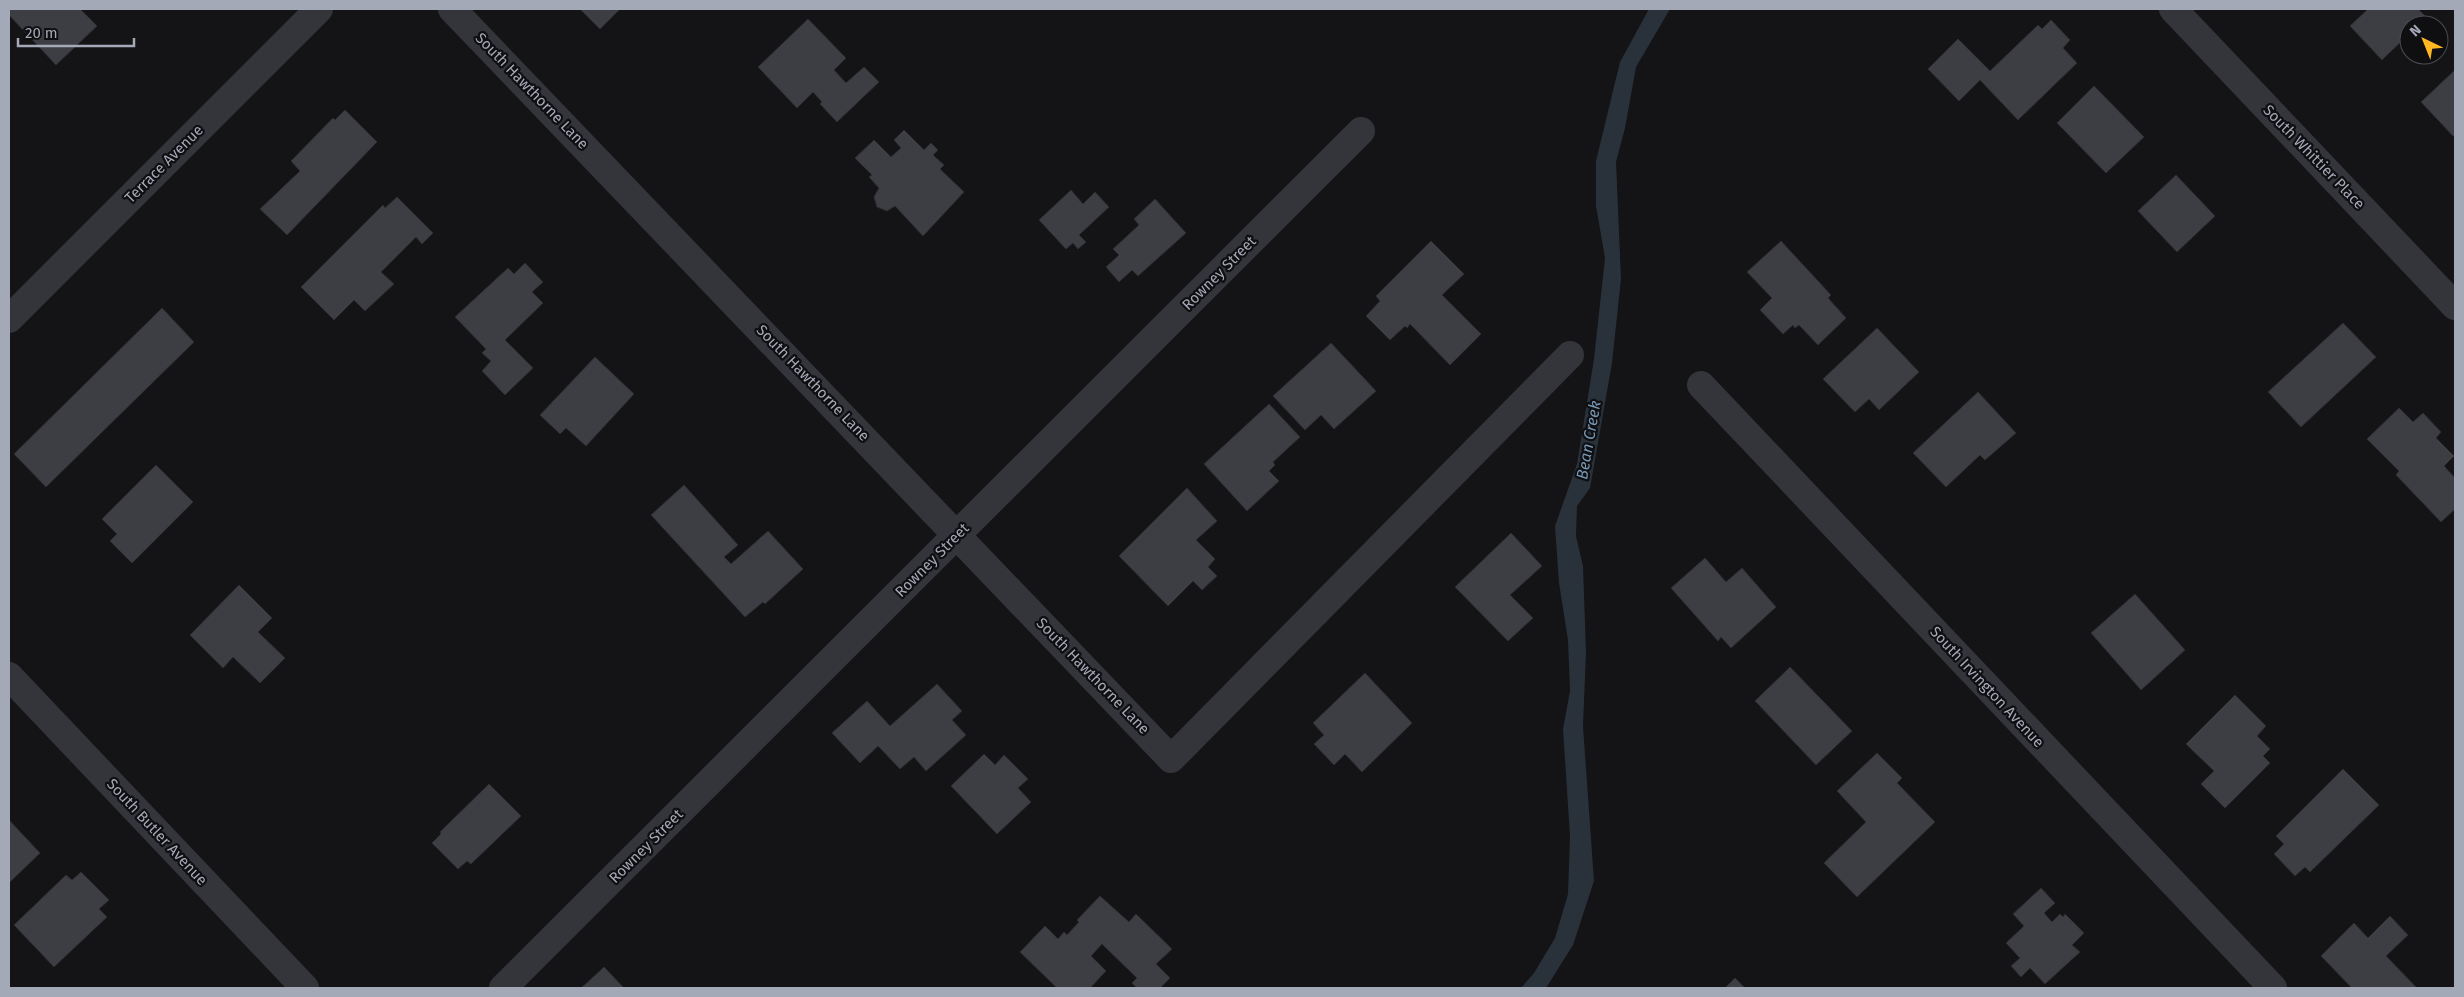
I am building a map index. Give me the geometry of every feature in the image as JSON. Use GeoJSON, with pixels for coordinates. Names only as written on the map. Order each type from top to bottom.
{"type":"FeatureCollection","features":[{"type":"Feature","properties":{"kind":"street","name":"Terrace Avenue"},"geometry":{"type":"LineString","coordinates":[[9,319],[320,9]]}},
{"type":"Feature","properties":{"kind":"street","name":"South Hawthorne Lane"},"geometry":{"type":"LineString","coordinates":[[452,9],[1172,759],[1570,355]]}},
{"type":"Feature","properties":{"kind":"street","name":"South Whittier Place"},"geometry":{"type":"LineString","coordinates":[[2173,9],[2455,306]]}},
{"type":"Feature","properties":{"kind":"street","name":"Rowney Street"},"geometry":{"type":"LineString","coordinates":[[503,988],[1361,131]]}},
{"type":"Feature","properties":{"kind":"street","name":"South Irvington Avenue"},"geometry":{"type":"LineString","coordinates":[[1701,385],[2273,988]]}},
{"type":"Feature","properties":{"kind":"street","name":"South Butler Avenue"},"geometry":{"type":"LineString","coordinates":[[9,676],[305,988]]}},
{"type":"Feature","properties":{"kind":"water","name":"Bean Creek"},"geometry":{"type":"Polygon","coordinates":[[[1649,9],[1670,9],[1636,67],[1625,128],[1616,162],[1621,279],[1612,363],[1590,488],[1577,506],[1576,536],[1583,566],[1586,652],[1583,726],[1594,881],[1573,945],[1546,988],[1521,988],[1534,973],[1555,938],[1568,894],[1570,836],[1563,729],[1570,691],[1568,640],[1559,583],[1555,526],[1577,464],[1594,359],[1605,258],[1596,206],[1596,161],[1620,62],[1649,9]]]}},
{"type":"Feature","properties":{"kind":"building"},"geometry":{"type":"Polygon","coordinates":[[[9,9],[80,9],[97,26],[56,65],[9,15],[9,9]]]}},
{"type":"Feature","properties":{"kind":"building"},"geometry":{"type":"Polygon","coordinates":[[[580,9],[620,9],[600,29],[580,9]]]}},
{"type":"Feature","properties":{"kind":"building"},"geometry":{"type":"Polygon","coordinates":[[[2368,9],[2418,9],[2424,15],[2399,15],[2399,44],[2382,60],[2350,26],[2368,9]]]}},
{"type":"Feature","properties":{"kind":"building"},"geometry":{"type":"Polygon","coordinates":[[[808,19],[846,58],[834,70],[846,83],[864,67],[879,82],[837,122],[820,104],[822,102],[813,92],[797,108],[758,67],[808,19]]]}},
{"type":"Feature","properties":{"kind":"building"},"geometry":{"type":"Polygon","coordinates":[[[2051,20],[2070,40],[2063,48],[2077,63],[2018,120],[1980,80],[1959,101],[1928,69],[1958,39],[1990,71],[2038,25],[2042,29],[2051,20]]]}},
{"type":"Feature","properties":{"kind":"building"},"geometry":{"type":"Polygon","coordinates":[[[2455,70],[2455,135],[2453,136],[2421,102],[2455,70]]]}},
{"type":"Feature","properties":{"kind":"building"},"geometry":{"type":"Polygon","coordinates":[[[2094,86],[2144,137],[2106,173],[2057,123],[2094,86]]]}},
{"type":"Feature","properties":{"kind":"building"},"geometry":{"type":"Polygon","coordinates":[[[345,110],[377,142],[287,235],[260,209],[300,171],[291,161],[333,118],[335,120],[345,110]]]}},
{"type":"Feature","properties":{"kind":"building"},"geometry":{"type":"Polygon","coordinates":[[[904,130],[924,150],[931,143],[938,150],[933,155],[944,165],[940,169],[964,192],[923,236],[895,206],[887,211],[877,207],[874,197],[879,188],[869,177],[872,175],[855,158],[874,140],[891,157],[901,148],[894,140],[904,130]]]}},
{"type":"Feature","properties":{"kind":"building"},"geometry":{"type":"Polygon","coordinates":[[[2176,175],[2215,216],[2177,252],[2138,211],[2176,175]]]}},
{"type":"Feature","properties":{"kind":"building"},"geometry":{"type":"Polygon","coordinates":[[[1071,190],[1083,204],[1095,192],[1109,207],[1079,235],[1086,242],[1078,249],[1073,243],[1066,249],[1039,220],[1071,190]]]}},
{"type":"Feature","properties":{"kind":"building"},"geometry":{"type":"Polygon","coordinates":[[[397,197],[433,233],[422,244],[416,237],[381,272],[394,284],[365,311],[354,300],[334,320],[301,287],[383,205],[385,208],[397,197]]]}},
{"type":"Feature","properties":{"kind":"building"},"geometry":{"type":"Polygon","coordinates":[[[1155,199],[1186,233],[1138,276],[1132,270],[1119,282],[1106,267],[1119,255],[1113,249],[1139,225],[1134,219],[1155,199]]]}},
{"type":"Feature","properties":{"kind":"building"},"geometry":{"type":"Polygon","coordinates":[[[1431,241],[1464,274],[1442,295],[1481,334],[1450,365],[1410,324],[1407,328],[1405,326],[1390,340],[1366,316],[1380,301],[1376,296],[1431,241]]]}},
{"type":"Feature","properties":{"kind":"building"},"geometry":{"type":"Polygon","coordinates":[[[1781,241],[1831,295],[1828,298],[1846,318],[1818,345],[1799,325],[1795,328],[1793,325],[1783,334],[1760,310],[1772,298],[1747,272],[1781,241]]]}},
{"type":"Feature","properties":{"kind":"building"},"geometry":{"type":"Polygon","coordinates":[[[525,263],[543,282],[532,292],[543,303],[505,340],[533,368],[505,395],[482,371],[491,361],[482,353],[486,349],[455,317],[508,268],[514,274],[525,263]]]}},
{"type":"Feature","properties":{"kind":"building"},"geometry":{"type":"Polygon","coordinates":[[[162,308],[194,342],[46,487],[14,454],[162,308]]]}},
{"type":"Feature","properties":{"kind":"building"},"geometry":{"type":"Polygon","coordinates":[[[2343,323],[2376,357],[2301,427],[2268,392],[2343,323]]]}},
{"type":"Feature","properties":{"kind":"building"},"geometry":{"type":"Polygon","coordinates":[[[1877,328],[1919,372],[1879,410],[1869,399],[1855,412],[1823,379],[1877,328]]]}},
{"type":"Feature","properties":{"kind":"building"},"geometry":{"type":"Polygon","coordinates":[[[1331,343],[1376,391],[1334,429],[1321,415],[1305,430],[1273,396],[1331,343]]]}},
{"type":"Feature","properties":{"kind":"building"},"geometry":{"type":"Polygon","coordinates":[[[595,357],[634,394],[586,446],[566,428],[560,434],[540,415],[595,357]]]}},
{"type":"Feature","properties":{"kind":"building"},"geometry":{"type":"Polygon","coordinates":[[[1978,392],[2016,433],[1985,460],[1980,455],[1946,487],[1913,453],[1978,392]]]}},
{"type":"Feature","properties":{"kind":"building"},"geometry":{"type":"Polygon","coordinates":[[[1269,404],[1300,437],[1273,462],[1275,465],[1269,471],[1279,481],[1247,511],[1204,464],[1269,404]]]}},
{"type":"Feature","properties":{"kind":"building"},"geometry":{"type":"Polygon","coordinates":[[[2399,408],[2413,422],[2423,413],[2441,432],[2436,438],[2454,456],[2444,466],[2455,478],[2455,509],[2441,522],[2396,475],[2399,471],[2367,439],[2399,408]]]}},
{"type":"Feature","properties":{"kind":"building"},"geometry":{"type":"Polygon","coordinates":[[[156,465],[193,502],[132,563],[110,541],[117,534],[102,519],[156,465]]]}},
{"type":"Feature","properties":{"kind":"building"},"geometry":{"type":"Polygon","coordinates":[[[684,485],[738,545],[724,557],[731,564],[768,531],[803,569],[765,604],[763,602],[745,617],[651,515],[684,485]]]}},
{"type":"Feature","properties":{"kind":"building"},"geometry":{"type":"Polygon","coordinates":[[[1187,488],[1217,521],[1196,540],[1215,559],[1208,567],[1217,576],[1202,590],[1193,581],[1168,606],[1119,556],[1187,488]]]}},
{"type":"Feature","properties":{"kind":"building"},"geometry":{"type":"Polygon","coordinates":[[[1511,533],[1542,566],[1510,595],[1533,618],[1508,641],[1455,587],[1511,533]]]}},
{"type":"Feature","properties":{"kind":"building"},"geometry":{"type":"Polygon","coordinates":[[[1705,558],[1726,582],[1742,568],[1776,607],[1731,648],[1721,637],[1718,641],[1671,588],[1705,558]]]}},
{"type":"Feature","properties":{"kind":"building"},"geometry":{"type":"Polygon","coordinates":[[[239,585],[272,618],[258,632],[285,658],[260,683],[233,657],[223,668],[190,635],[239,585]]]}},
{"type":"Feature","properties":{"kind":"building"},"geometry":{"type":"Polygon","coordinates":[[[2135,594],[2185,650],[2141,690],[2091,633],[2135,594]]]}},
{"type":"Feature","properties":{"kind":"building"},"geometry":{"type":"Polygon","coordinates":[[[1790,667],[1852,731],[1816,765],[1755,701],[1790,667]]]}},
{"type":"Feature","properties":{"kind":"building"},"geometry":{"type":"Polygon","coordinates":[[[1365,673],[1412,723],[1362,772],[1345,754],[1334,765],[1314,744],[1324,735],[1313,723],[1365,673]]]}},
{"type":"Feature","properties":{"kind":"building"},"geometry":{"type":"Polygon","coordinates":[[[937,684],[962,711],[952,720],[966,735],[926,771],[914,757],[900,769],[878,746],[860,763],[832,733],[867,701],[890,726],[937,684]]]}},
{"type":"Feature","properties":{"kind":"building"},"geometry":{"type":"Polygon","coordinates":[[[2235,695],[2266,726],[2257,736],[2270,749],[2263,756],[2270,763],[2225,808],[2201,784],[2214,771],[2186,744],[2235,695]]]}},
{"type":"Feature","properties":{"kind":"building"},"geometry":{"type":"Polygon","coordinates":[[[1877,753],[1902,778],[1897,783],[1935,822],[1857,897],[1824,863],[1866,822],[1837,791],[1877,753]]]}},
{"type":"Feature","properties":{"kind":"building"},"geometry":{"type":"Polygon","coordinates":[[[984,754],[995,765],[1004,755],[1028,779],[1018,788],[1031,802],[997,834],[951,786],[984,754]]]}},
{"type":"Feature","properties":{"kind":"building"},"geometry":{"type":"Polygon","coordinates":[[[2343,769],[2379,805],[2310,872],[2305,867],[2295,876],[2274,854],[2284,844],[2276,836],[2343,769]]]}},
{"type":"Feature","properties":{"kind":"building"},"geometry":{"type":"Polygon","coordinates":[[[489,784],[521,816],[471,864],[467,861],[458,869],[432,843],[441,834],[440,832],[489,784]]]}},
{"type":"Feature","properties":{"kind":"building"},"geometry":{"type":"Polygon","coordinates":[[[9,820],[40,853],[9,883],[9,820]]]}},
{"type":"Feature","properties":{"kind":"building"},"geometry":{"type":"Polygon","coordinates":[[[81,872],[109,900],[99,909],[107,917],[54,967],[14,925],[66,875],[72,880],[81,872]]]}},
{"type":"Feature","properties":{"kind":"building"},"geometry":{"type":"Polygon","coordinates":[[[2041,888],[2055,903],[2044,913],[2052,922],[2060,914],[2063,917],[2065,914],[2084,933],[2072,945],[2080,952],[2045,984],[2030,968],[2021,977],[2011,966],[2020,958],[2006,943],[2024,926],[2013,914],[2041,888]]]}},
{"type":"Feature","properties":{"kind":"building"},"geometry":{"type":"Polygon","coordinates":[[[1100,896],[1129,922],[1136,914],[1172,949],[1156,964],[1170,978],[1160,988],[1137,988],[1132,983],[1137,978],[1102,944],[1091,956],[1106,971],[1090,988],[1057,988],[1020,952],[1045,926],[1058,939],[1064,932],[1067,935],[1079,922],[1077,920],[1100,896]]]}},
{"type":"Feature","properties":{"kind":"building"},"geometry":{"type":"Polygon","coordinates":[[[2390,916],[2408,935],[2386,956],[2417,988],[2352,988],[2321,956],[2354,923],[2368,938],[2390,916]]]}},
{"type":"Feature","properties":{"kind":"building"},"geometry":{"type":"Polygon","coordinates":[[[604,967],[624,988],[581,988],[589,981],[604,967]]]}},
{"type":"Feature","properties":{"kind":"building"},"geometry":{"type":"Polygon","coordinates":[[[1735,978],[1745,988],[1725,988],[1735,978]]]}}]}
